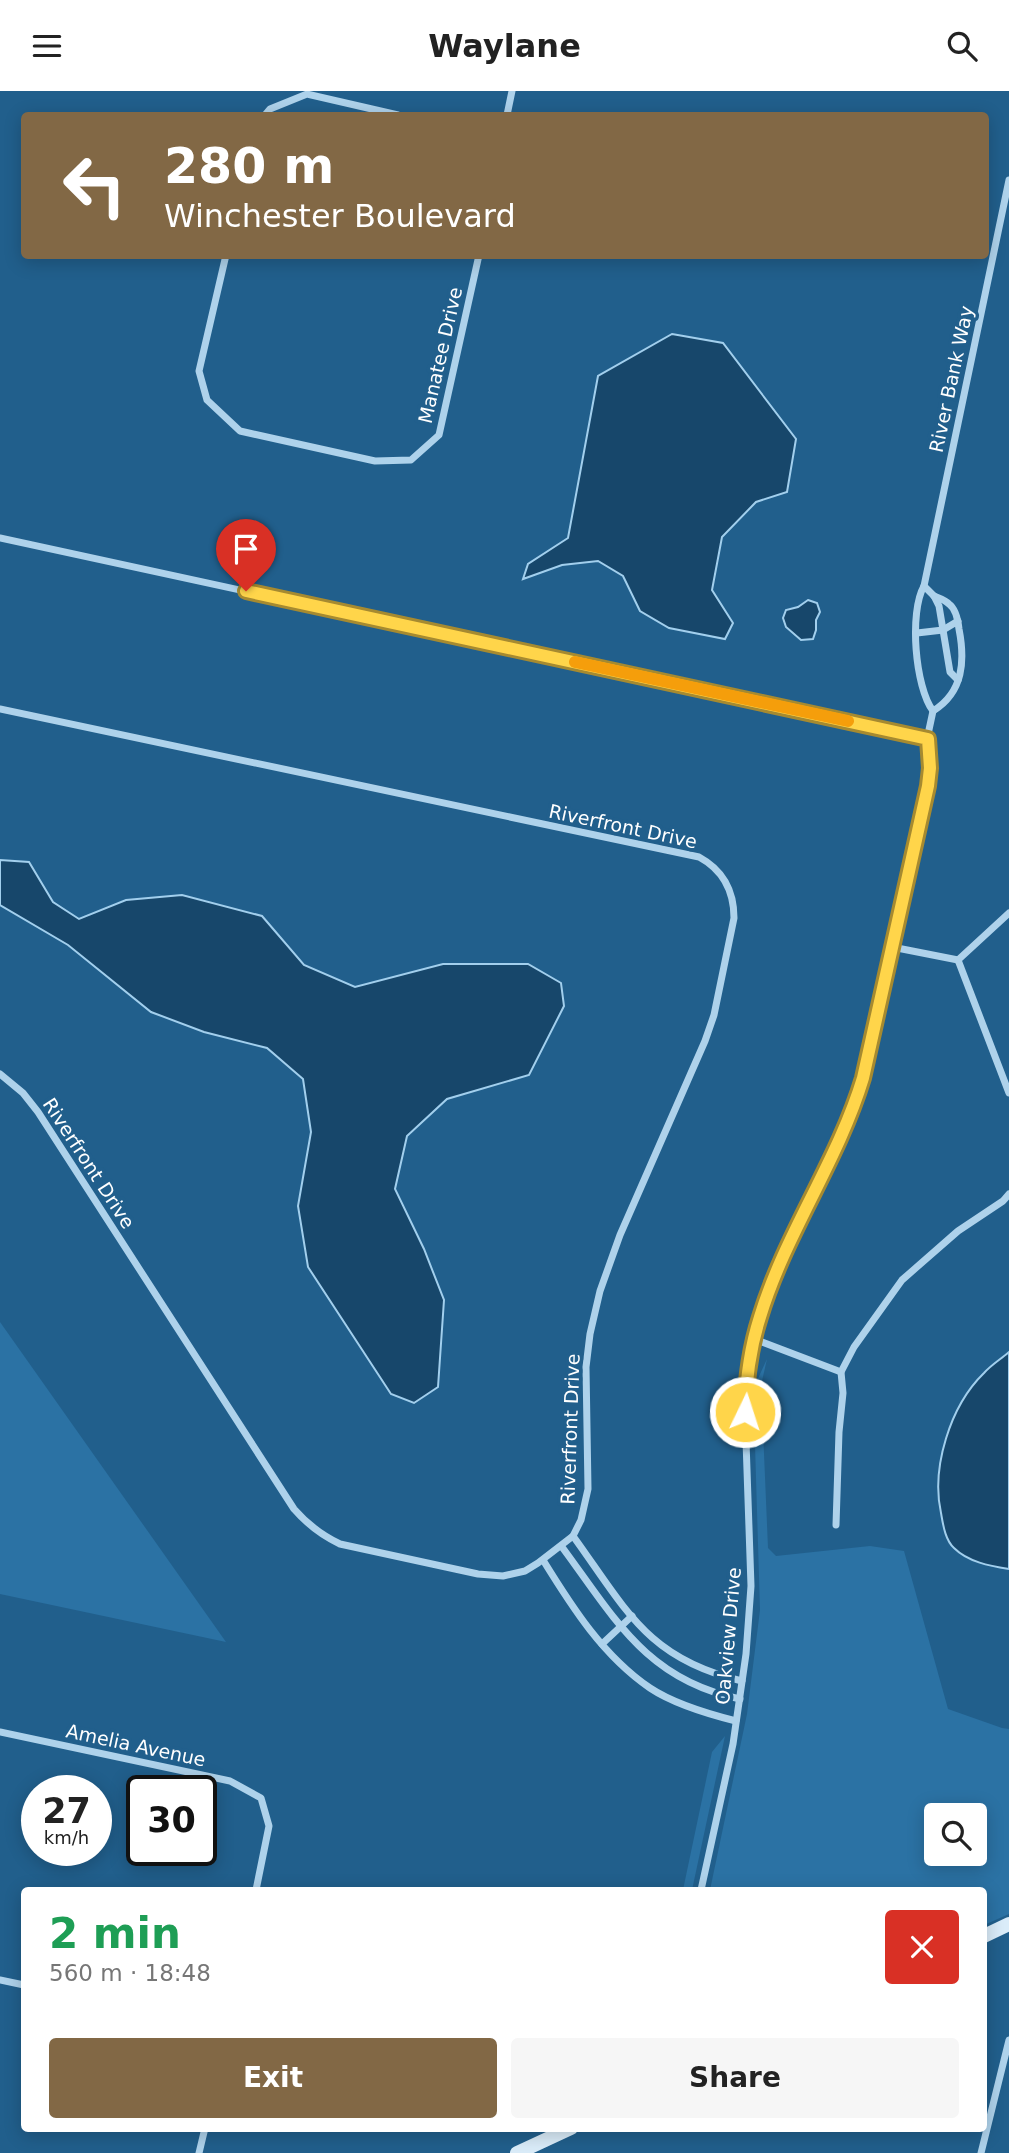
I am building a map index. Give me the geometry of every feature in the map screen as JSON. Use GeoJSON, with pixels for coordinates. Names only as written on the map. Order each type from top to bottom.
{"type":"FeatureCollection","features":[{"type":"Feature","properties":{"kind":"main road"},"geometry":{"type":"LineString","coordinates":[[987,1935],[1009,1924]]}},
{"type":"Feature","properties":{"kind":"main road"},"geometry":{"type":"LineString","coordinates":[[517,2153],[562,2132]]}},
{"type":"Feature","properties":{"kind":"street"},"geometry":{"type":"LineString","coordinates":[[508,112],[512,91]]}},
{"type":"Feature","properties":{"kind":"street"},"geometry":{"type":"LineString","coordinates":[[268,112],[307,94],[385,112]]}},
{"type":"Feature","properties":{"kind":"street","name":"River Bank Way"},"geometry":{"type":"LineString","coordinates":[[990,249],[1009,180]]}},
{"type":"Feature","properties":{"kind":"street","name":"Manatee Drive"},"geometry":{"type":"LineString","coordinates":[[225,259],[199,371],[207,400],[240,431],[374,461],[411,460],[439,435],[478,259]]}},
{"type":"Feature","properties":{"kind":"street","name":"River Bank Way"},"geometry":{"type":"LineString","coordinates":[[933,711],[925,700],[920,676],[916,610],[924,586],[988,259]]}},
{"type":"Feature","properties":{"kind":"street"},"geometry":{"type":"LineString","coordinates":[[0,538],[928,739],[933,711],[944,704],[963,669],[963,660],[958,621],[949,604],[934,596],[924,586]]}},
{"type":"Feature","properties":{"kind":"street"},"geometry":{"type":"LineString","coordinates":[[934,596],[939,606],[950,672],[958,680]]}},
{"type":"Feature","properties":{"kind":"street"},"geometry":{"type":"LineString","coordinates":[[917,633],[943,630],[958,621]]}},
{"type":"Feature","properties":{"kind":"street","name":"Riverfront Drive"},"geometry":{"type":"LineString","coordinates":[[0,709],[699,857],[716,868],[723,877],[730,889],[734,918],[714,1015],[610,1260],[590,1334],[586,1367],[587,1489],[581,1520],[573,1536],[562,1547],[525,1571],[503,1576],[478,1574],[340,1544],[308,1524],[294,1509],[38,1112],[23,1093],[0,1074]]}},
{"type":"Feature","properties":{"kind":"street","name":"Oakview Drive"},"geometry":{"type":"LineString","coordinates":[[702,1887],[740,1699],[751,1586],[745,1412],[748,1366],[767,1296],[857,1100],[928,786],[928,739]]}},
{"type":"Feature","properties":{"kind":"street"},"geometry":{"type":"LineString","coordinates":[[958,960],[1009,913]]}},
{"type":"Feature","properties":{"kind":"street"},"geometry":{"type":"LineString","coordinates":[[892,947],[958,960]]}},
{"type":"Feature","properties":{"kind":"street"},"geometry":{"type":"LineString","coordinates":[[958,960],[1009,1093]]}},
{"type":"Feature","properties":{"kind":"street"},"geometry":{"type":"LineString","coordinates":[[836,1525],[843,1393],[841,1372],[854,1347],[902,1280],[958,1231],[1003,1201],[1009,1194]]}},
{"type":"Feature","properties":{"kind":"street"},"geometry":{"type":"LineString","coordinates":[[754,1339],[841,1372]]}},
{"type":"Feature","properties":{"kind":"street"},"geometry":{"type":"LineString","coordinates":[[573,1536],[642,1630],[670,1653],[707,1672],[742,1681]]}},
{"type":"Feature","properties":{"kind":"street"},"geometry":{"type":"LineString","coordinates":[[562,1547],[620,1627],[646,1654],[687,1681],[715,1694],[740,1699]]}},
{"type":"Feature","properties":{"kind":"street"},"geometry":{"type":"LineString","coordinates":[[543,1560],[573,1610],[621,1664],[652,1689],[736,1721]]}},
{"type":"Feature","properties":{"kind":"street"},"geometry":{"type":"LineString","coordinates":[[602,1644],[632,1616]]}},
{"type":"Feature","properties":{"kind":"street","name":"Amelia Avenue"},"geometry":{"type":"LineString","coordinates":[[0,1732],[230,1781],[261,1798],[269,1826],[257,1887]]}},
{"type":"Feature","properties":{"kind":"street"},"geometry":{"type":"LineString","coordinates":[[0,1980],[21,1984]]}},
{"type":"Feature","properties":{"kind":"street"},"geometry":{"type":"LineString","coordinates":[[987,2129],[1009,2040]]}},
{"type":"Feature","properties":{"kind":"street"},"geometry":{"type":"LineString","coordinates":[[199,2153],[204,2132]]}},
{"type":"Feature","properties":{"kind":"street"},"geometry":{"type":"LineString","coordinates":[[981,2153],[986,2132]]}},
{"type":"Feature","properties":{"kind":"shaded area"},"geometry":{"type":"Polygon","coordinates":[[[672,334],[723,343],[796,439],[787,492],[756,502],[722,537],[712,590],[733,623],[725,639],[669,628],[640,611],[623,576],[598,561],[562,565],[523,579],[528,564],[568,538],[598,376],[672,334]]]}},
{"type":"Feature","properties":{"kind":"shaded area"},"geometry":{"type":"Polygon","coordinates":[[[808,600],[817,603],[820,612],[813,639],[801,640],[786,627],[783,618],[786,610],[798,607],[808,600]]]}},
{"type":"Feature","properties":{"kind":"shaded area"},"geometry":{"type":"Polygon","coordinates":[[[0,860],[29,862],[53,902],[79,919],[126,900],[182,895],[262,916],[304,965],[355,987],[443,964],[528,964],[561,983],[564,1006],[529,1075],[447,1099],[407,1136],[395,1189],[424,1249],[444,1300],[438,1387],[414,1403],[391,1394],[308,1267],[298,1206],[311,1132],[303,1079],[267,1048],[204,1032],[151,1012],[68,945],[0,905],[0,860]]]}},
{"type":"Feature","properties":{"kind":"shaded area"},"geometry":{"type":"Polygon","coordinates":[[[0,1322],[226,1642],[0,1594],[0,1322]]]}},
{"type":"Feature","properties":{"kind":"shaded area"},"geometry":{"type":"Polygon","coordinates":[[[1009,1352],[1009,1569],[973,1560],[960,1553],[948,1541],[941,1513],[939,1477],[946,1438],[962,1402],[987,1370],[1009,1352]]]}},
{"type":"Feature","properties":{"kind":"shaded area"},"geometry":{"type":"Polygon","coordinates":[[[767,1359],[759,1394],[768,1548],[776,1556],[870,1546],[904,1551],[948,1709],[1009,1729],[1009,1914],[987,1924],[987,1887],[711,1887],[747,1714],[760,1610],[754,1411],[755,1385],[767,1359]]]}},
{"type":"Feature","properties":{"kind":"shaded area"},"geometry":{"type":"Polygon","coordinates":[[[725,1736],[693,1887],[684,1887],[712,1752],[725,1736]]]}},
{"type":"Feature","properties":{"kind":"slow traffic"},"geometry":{"type":"LineString","coordinates":[[575,662],[848,721]]}},
{"type":"Feature","properties":{"kind":"route"},"geometry":{"type":"LineString","coordinates":[[246,591],[928,739],[928,786],[863,1078],[849,1121],[767,1296],[748,1366],[745,1412]]}}]}
